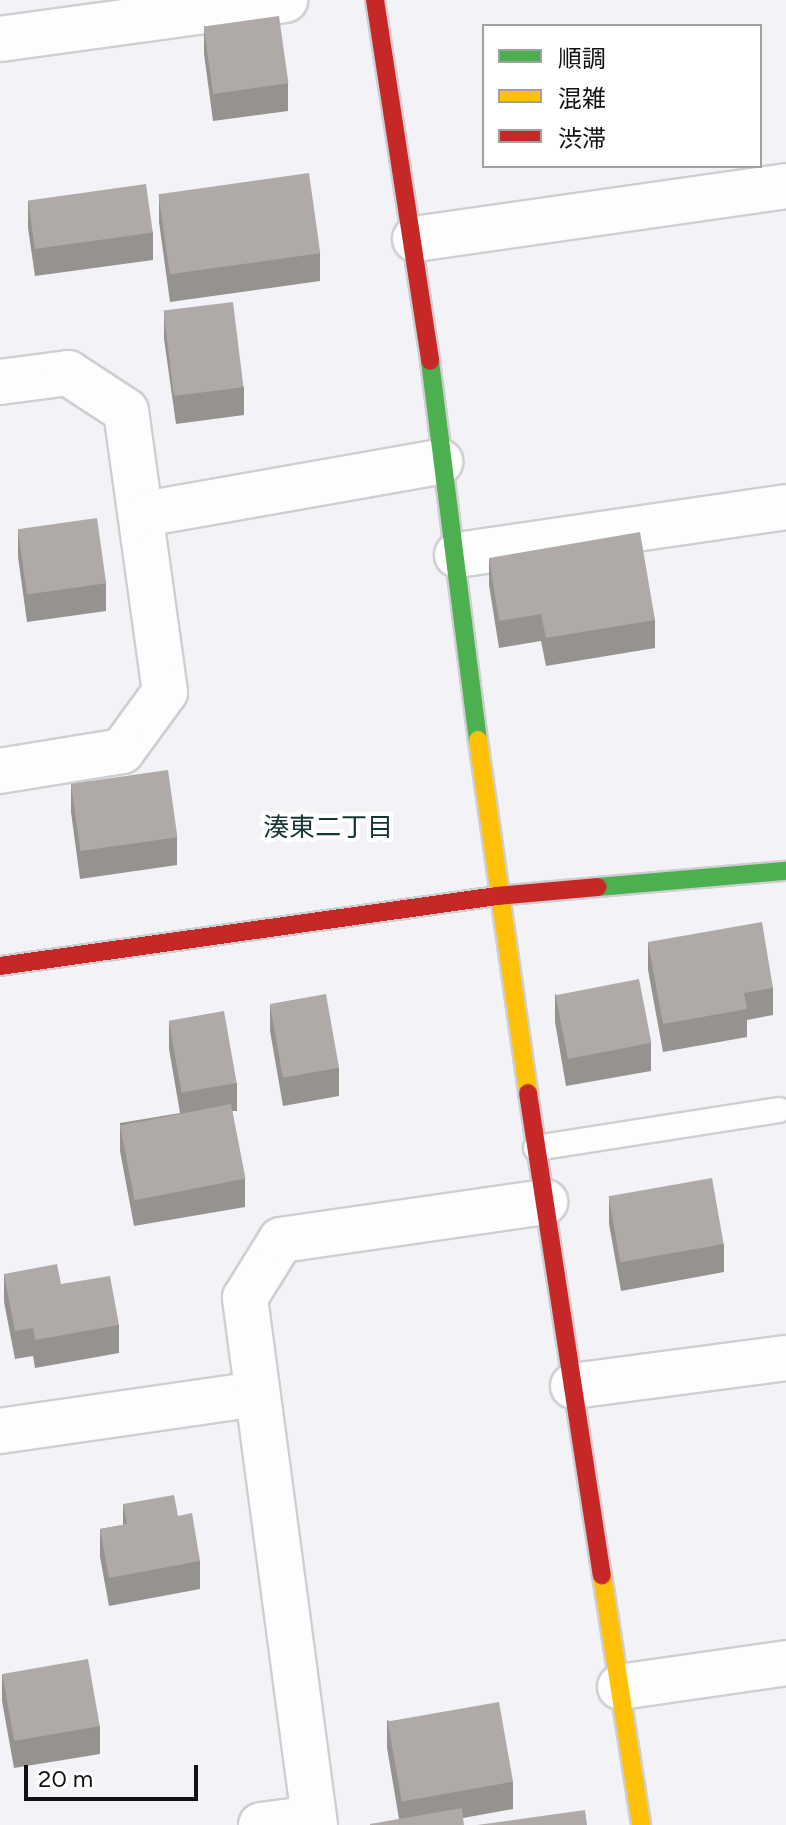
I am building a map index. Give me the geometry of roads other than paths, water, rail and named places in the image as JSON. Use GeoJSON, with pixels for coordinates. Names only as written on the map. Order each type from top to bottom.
{"type":"FeatureCollection","features":[{"type":"Feature","properties":{"kind":"street"},"geometry":{"type":"LineString","coordinates":[[0,39],[285,0]]}},
{"type":"Feature","properties":{"kind":"street"},"geometry":{"type":"LineString","coordinates":[[375,0],[415,239],[440,462],[457,555],[497,896],[641,1825]]}},
{"type":"Feature","properties":{"kind":"street"},"geometry":{"type":"LineString","coordinates":[[415,239],[786,186]]}},
{"type":"Feature","properties":{"kind":"street"},"geometry":{"type":"LineString","coordinates":[[0,382],[68,373],[126,411],[144,514],[165,692],[122,751],[0,771]]}},
{"type":"Feature","properties":{"kind":"street"},"geometry":{"type":"LineString","coordinates":[[144,514],[440,462]]}},
{"type":"Feature","properties":{"kind":"street"},"geometry":{"type":"LineString","coordinates":[[457,555],[786,507]]}},
{"type":"Feature","properties":{"kind":"street"},"geometry":{"type":"LineString","coordinates":[[0,966],[497,896],[786,871]]}},
{"type":"Feature","properties":{"kind":"street"},"geometry":{"type":"LineString","coordinates":[[261,1825],[314,1822],[245,1298],[281,1240],[545,1202]]}},
{"type":"Feature","properties":{"kind":"street"},"geometry":{"type":"LineString","coordinates":[[573,1386],[786,1358]]}},
{"type":"Feature","properties":{"kind":"street"},"geometry":{"type":"LineString","coordinates":[[0,1431],[257,1394]]}},
{"type":"Feature","properties":{"kind":"street"},"geometry":{"type":"LineString","coordinates":[[620,1687],[786,1663]]}},
{"type":"Feature","properties":{"kind":"lane"},"geometry":{"type":"LineString","coordinates":[[536,1148],[779,1110]]}},
{"type":"Feature","properties":{"kind":"district","name":"湊東二丁目"},"geometry":{"type":"Point","coordinates":[328,828]}}]}
